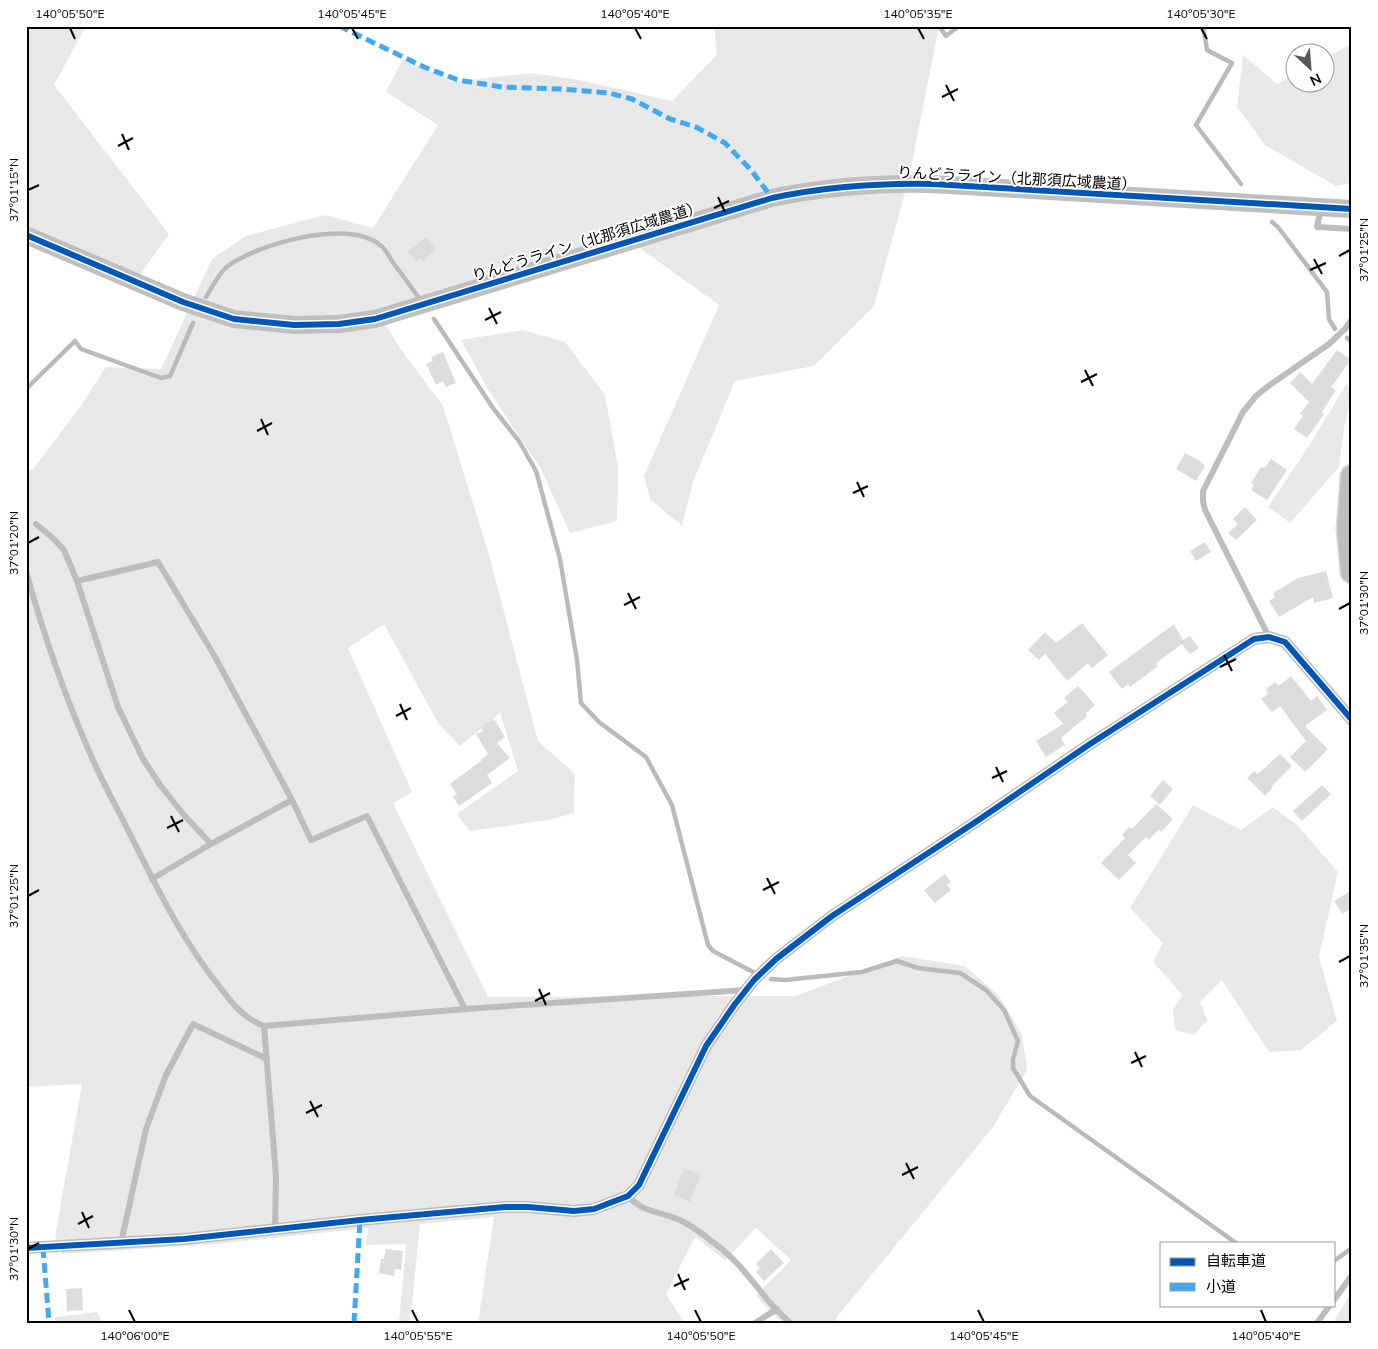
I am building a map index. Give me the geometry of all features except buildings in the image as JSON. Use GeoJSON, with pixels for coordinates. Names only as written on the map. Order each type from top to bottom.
{"type":"FeatureCollection","features":[{"type":"Feature","properties":{"kind":"highway"},"geometry":{"type":"LineString","coordinates":[[1352,476],[1348,529],[1352,572]]}},
{"type":"Feature","properties":{"kind":"street","name":"りんどうライン（北那須広域農道）"},"geometry":{"type":"LineString","coordinates":[[26,235],[183,302],[234,319],[294,325],[339,324],[375,318],[772,198],[807,190],[890,183],[932,184],[1352,209]]}},
{"type":"Feature","properties":{"kind":"street"},"geometry":{"type":"LineString","coordinates":[[26,1248],[121,1244],[505,1207],[574,1211],[594,1209],[628,1196],[639,1185],[644,1176],[706,1046],[747,990],[776,959],[832,916],[1090,744],[1254,639],[1269,637],[1285,642],[1352,720]]}},
{"type":"Feature","properties":{"kind":"lane"},"geometry":{"type":"LineString","coordinates":[[1321,208],[1317,227],[1352,229]]}},
{"type":"Feature","properties":{"kind":"lane"},"geometry":{"type":"LineString","coordinates":[[1269,637],[1206,510],[1203,501],[1204,491],[1243,412],[1256,396],[1329,344],[1345,329],[1352,319]]}},
{"type":"Feature","properties":{"kind":"lane"},"geometry":{"type":"LineString","coordinates":[[36,524],[64,550],[77,581],[118,706],[143,759],[160,785],[211,844]]}},
{"type":"Feature","properties":{"kind":"lane"},"geometry":{"type":"LineString","coordinates":[[77,581],[158,562],[214,655],[292,800],[311,840],[367,816],[465,1008]]}},
{"type":"Feature","properties":{"kind":"lane"},"geometry":{"type":"LineString","coordinates":[[26,571],[57,667],[92,758],[152,878],[176,923],[202,964],[240,1012],[254,1022],[264,1026],[465,1008],[747,990]]}},
{"type":"Feature","properties":{"kind":"lane"},"geometry":{"type":"LineString","coordinates":[[152,878],[292,800]]}},
{"type":"Feature","properties":{"kind":"lane"},"geometry":{"type":"LineString","coordinates":[[121,1244],[146,1130],[166,1075],[193,1024],[267,1060]]}},
{"type":"Feature","properties":{"kind":"lane"},"geometry":{"type":"LineString","coordinates":[[264,1026],[276,1176],[275,1230]]}},
{"type":"Feature","properties":{"kind":"lane"},"geometry":{"type":"LineString","coordinates":[[628,1196],[645,1210],[682,1221],[715,1243],[744,1270],[790,1323]]}},
{"type":"Feature","properties":{"kind":"lane"},"geometry":{"type":"LineString","coordinates":[[1336,1297],[1352,1275]]}},
{"type":"Feature","properties":{"kind":"lane"},"geometry":{"type":"LineString","coordinates":[[1317,1323],[1329,1306]]}},
{"type":"Feature","properties":{"kind":"lane"},"geometry":{"type":"LineString","coordinates":[[755,1323],[777,1309]]}},
{"type":"Feature","properties":{"kind":"shaded area"},"geometry":{"type":"Polygon","coordinates":[[[26,26],[86,26],[54,85],[169,234],[140,275],[26,225],[26,26]]]}},
{"type":"Feature","properties":{"kind":"shaded area"},"geometry":{"type":"Polygon","coordinates":[[[714,26],[939,26],[909,178],[874,306],[814,366],[735,381],[693,482],[682,526],[650,499],[644,476],[719,305],[624,237],[385,323],[400,348],[443,406],[489,555],[538,741],[575,774],[574,813],[548,820],[470,831],[457,814],[518,771],[500,713],[460,746],[438,723],[384,624],[348,648],[412,792],[393,803],[488,997],[796,996],[901,956],[965,966],[999,996],[1022,1035],[1027,1070],[993,1127],[836,1318],[839,1323],[785,1323],[776,1318],[756,1296],[791,1260],[756,1228],[725,1260],[695,1237],[666,1294],[684,1322],[682,1323],[478,1323],[494,1217],[420,1224],[410,1323],[399,1323],[406,1244],[366,1245],[368,1228],[205,1245],[62,1254],[55,1237],[82,1084],[26,1087],[26,472],[34,468],[80,407],[106,367],[161,369],[212,259],[246,236],[325,215],[373,228],[438,125],[386,92],[403,59],[453,82],[530,73],[574,79],[672,101],[717,55],[714,26]]]}},
{"type":"Feature","properties":{"kind":"shaded area"},"geometry":{"type":"Polygon","coordinates":[[[1351,44],[1352,183],[1336,186],[1265,145],[1237,107],[1243,55],[1277,84],[1286,79],[1286,92],[1336,92],[1336,52],[1351,44]]]}},
{"type":"Feature","properties":{"kind":"shaded area"},"geometry":{"type":"Polygon","coordinates":[[[523,330],[565,342],[605,395],[618,467],[617,521],[570,533],[540,467],[490,393],[461,340],[523,330]]]}},
{"type":"Feature","properties":{"kind":"shaded area"},"geometry":{"type":"Polygon","coordinates":[[[1347,383],[1352,394],[1344,428],[1339,467],[1290,523],[1268,507],[1309,446],[1347,383]]]}},
{"type":"Feature","properties":{"kind":"shaded area"},"geometry":{"type":"Polygon","coordinates":[[[1193,805],[1241,830],[1273,807],[1298,826],[1338,872],[1319,957],[1337,1021],[1301,1050],[1269,1052],[1222,980],[1200,1002],[1207,1020],[1194,1035],[1175,1030],[1173,1010],[1183,995],[1153,962],[1163,943],[1130,908],[1193,805]]]}},
{"type":"Feature","properties":{"kind":"shaded area"},"geometry":{"type":"Polygon","coordinates":[[[1352,1291],[1352,1323],[1333,1323],[1352,1291]]]}},
{"type":"Feature","properties":{"kind":"shaded area"},"geometry":{"type":"Polygon","coordinates":[[[97,1312],[103,1323],[55,1323],[55,1317],[97,1312]]]}},
{"type":"Feature","properties":{"kind":"waterway"},"geometry":{"type":"LineString","coordinates":[[939,26],[946,36],[959,26]]}},
{"type":"Feature","properties":{"kind":"waterway"},"geometry":{"type":"LineString","coordinates":[[1203,26],[1207,50],[1232,63],[1196,125],[1241,184]]}},
{"type":"Feature","properties":{"kind":"waterway"},"geometry":{"type":"LineString","coordinates":[[1272,222],[1278,227],[1327,292],[1329,319],[1335,329]]}},
{"type":"Feature","properties":{"kind":"waterway"},"geometry":{"type":"LineString","coordinates":[[206,297],[225,269],[242,258],[260,250],[303,237],[347,234],[366,237],[380,245],[421,301]]}},
{"type":"Feature","properties":{"kind":"waterway"},"geometry":{"type":"LineString","coordinates":[[434,319],[493,408],[519,441],[536,471],[560,559],[577,660],[581,703],[599,722],[646,757],[672,805],[708,945],[713,951],[755,973]]}},
{"type":"Feature","properties":{"kind":"waterway"},"geometry":{"type":"LineString","coordinates":[[26,389],[75,341],[81,349],[161,378],[170,376],[193,323]]}},
{"type":"Feature","properties":{"kind":"waterway"},"geometry":{"type":"LineString","coordinates":[[1347,338],[1352,342]]}},
{"type":"Feature","properties":{"kind":"waterway"},"geometry":{"type":"LineString","coordinates":[[771,979],[785,980],[862,972],[897,961],[918,968],[960,973],[986,990],[1004,1010],[1018,1041],[1013,1059],[1013,1068],[1030,1096],[1235,1242]]}},
{"type":"Feature","properties":{"kind":"waterway"},"geometry":{"type":"LineString","coordinates":[[1336,1260],[1352,1248]]}},
{"type":"Feature","properties":{"kind":"marked path"},"geometry":{"type":"LineString","coordinates":[[339,26],[424,67],[458,80],[502,87],[609,93],[632,99],[670,119],[696,127],[725,143],[751,170],[772,198]]}},
{"type":"Feature","properties":{"kind":"marked path"},"geometry":{"type":"LineString","coordinates":[[354,1323],[360,1220]]}},
{"type":"Feature","properties":{"kind":"marked path"},"geometry":{"type":"LineString","coordinates":[[43,1248],[49,1323]]}},
{"type":"Feature","properties":{"kind":"cycle path"},"geometry":{"type":"LineString","coordinates":[[26,235],[183,302],[234,319],[294,325],[339,324],[375,319],[772,198],[831,188],[891,184],[932,184],[1352,209]]}},
{"type":"Feature","properties":{"kind":"cycle path"},"geometry":{"type":"LineString","coordinates":[[26,1248],[184,1239],[505,1207],[574,1211],[594,1209],[628,1196],[639,1185],[706,1046],[754,980],[776,959],[832,916],[1090,744],[1254,639],[1269,637],[1285,642],[1352,720]]}}]}
